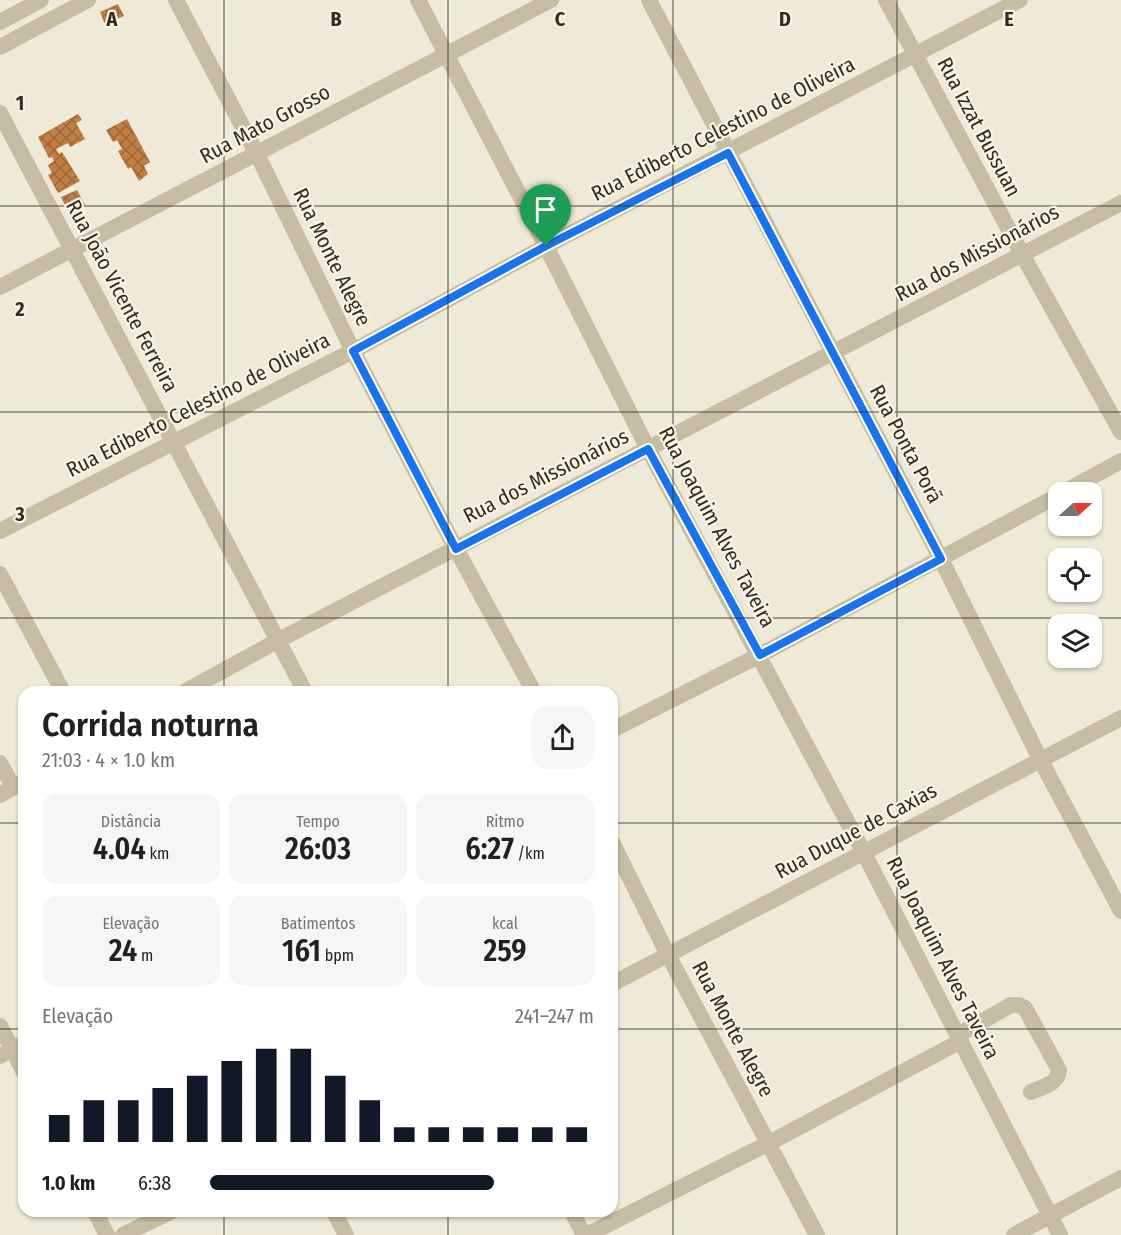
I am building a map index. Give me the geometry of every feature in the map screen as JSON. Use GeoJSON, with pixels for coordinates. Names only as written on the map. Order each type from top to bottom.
{"type":"FeatureCollection","features":[{"type":"Feature","properties":{"kind":"street"},"geometry":{"type":"LineString","coordinates":[[0,21],[41,0]]}},
{"type":"Feature","properties":{"kind":"street"},"geometry":{"type":"LineString","coordinates":[[0,47],[88,0]]}},
{"type":"Feature","properties":{"kind":"street","name":"Rua Monte Alegre"},"geometry":{"type":"LineString","coordinates":[[176,0],[257,154],[353,351],[456,549],[531,686]]}},
{"type":"Feature","properties":{"kind":"street","name":"Rua Joaquim Alves Taveira"},"geometry":{"type":"LineString","coordinates":[[418,0],[648,449],[864,853],[1060,1235]]}},
{"type":"Feature","properties":{"kind":"street","name":"Rua Mato Grosso"},"geometry":{"type":"LineString","coordinates":[[0,288],[551,0]]}},
{"type":"Feature","properties":{"kind":"street","name":"Rua Ponta Porã"},"geometry":{"type":"LineString","coordinates":[[649,0],[941,559],[1040,759],[1121,911]]}},
{"type":"Feature","properties":{"kind":"street","name":"Rua Izzat Bussuan"},"geometry":{"type":"LineString","coordinates":[[886,0],[1022,254],[1121,432]]}},
{"type":"Feature","properties":{"kind":"street","name":"Rua Ediberto Celestino de Oliveira"},"geometry":{"type":"LineString","coordinates":[[0,531],[353,351],[546,246],[1020,0]]}},
{"type":"Feature","properties":{"kind":"street","name":"Rua João Vicente Ferreira"},"geometry":{"type":"LineString","coordinates":[[0,113],[302,686]]}},
{"type":"Feature","properties":{"kind":"street","name":"Rua dos Missionários"},"geometry":{"type":"LineString","coordinates":[[195,686],[279,640],[834,354],[1121,203]]}},
{"type":"Feature","properties":{"kind":"street"},"geometry":{"type":"LineString","coordinates":[[1082,482],[1121,461]]}},
{"type":"Feature","properties":{"kind":"street"},"geometry":{"type":"LineString","coordinates":[[618,727],[760,655],[1048,501]]}},
{"type":"Feature","properties":{"kind":"street"},"geometry":{"type":"LineString","coordinates":[[0,574],[60,686]]}},
{"type":"Feature","properties":{"kind":"street","name":"Rua Duque de Caxias"},"geometry":{"type":"LineString","coordinates":[[618,981],[667,953],[1121,718]]}},
{"type":"Feature","properties":{"kind":"street"},"geometry":{"type":"LineString","coordinates":[[0,763],[12,788]]}},
{"type":"Feature","properties":{"kind":"street","name":"Rua Monte Alegre"},"geometry":{"type":"LineString","coordinates":[[618,854],[667,953],[817,1235]]}},
{"type":"Feature","properties":{"kind":"street"},"geometry":{"type":"LineString","coordinates":[[575,1217],[586,1235],[769,1143],[960,1038],[1011,1005],[1024,1008],[1059,1070],[1055,1081],[1031,1092]]}},
{"type":"Feature","properties":{"kind":"street"},"geometry":{"type":"LineString","coordinates":[[0,1026],[12,1050]]}},
{"type":"Feature","properties":{"kind":"street"},"geometry":{"type":"LineString","coordinates":[[1014,1235],[1121,1178]]}},
{"type":"Feature","properties":{"kind":"street"},"geometry":{"type":"LineString","coordinates":[[97,1217],[106,1235]]}},
{"type":"Feature","properties":{"kind":"street"},"geometry":{"type":"LineString","coordinates":[[123,1235],[160,1217]]}},
{"type":"Feature","properties":{"kind":"street"},"geometry":{"type":"LineString","coordinates":[[337,1217],[346,1235]]}},
{"type":"Feature","properties":{"kind":"building"},"geometry":{"type":"Polygon","coordinates":[[[118,4],[124,16],[105,24],[100,12],[118,4]]]}},
{"type":"Feature","properties":{"kind":"building"},"geometry":{"type":"Polygon","coordinates":[[[78,114],[82,120],[76,123],[85,139],[70,147],[68,143],[56,149],[59,154],[62,152],[80,181],[58,193],[48,175],[52,173],[48,165],[54,161],[52,157],[49,158],[38,137],[78,114]]]}},
{"type":"Feature","properties":{"kind":"building"},"geometry":{"type":"Polygon","coordinates":[[[127,119],[150,162],[144,166],[148,174],[139,181],[131,167],[128,169],[118,151],[122,149],[117,140],[113,142],[106,130],[127,119]]]}},
{"type":"Feature","properties":{"kind":"building"},"geometry":{"type":"Polygon","coordinates":[[[77,190],[85,205],[69,213],[61,197],[77,190]]]}},
{"type":"Feature","properties":{"kind":"route"},"geometry":{"type":"LineString","coordinates":[[728,153],[941,559],[760,655],[648,449],[456,549],[353,351],[546,246],[728,153]]}}]}
